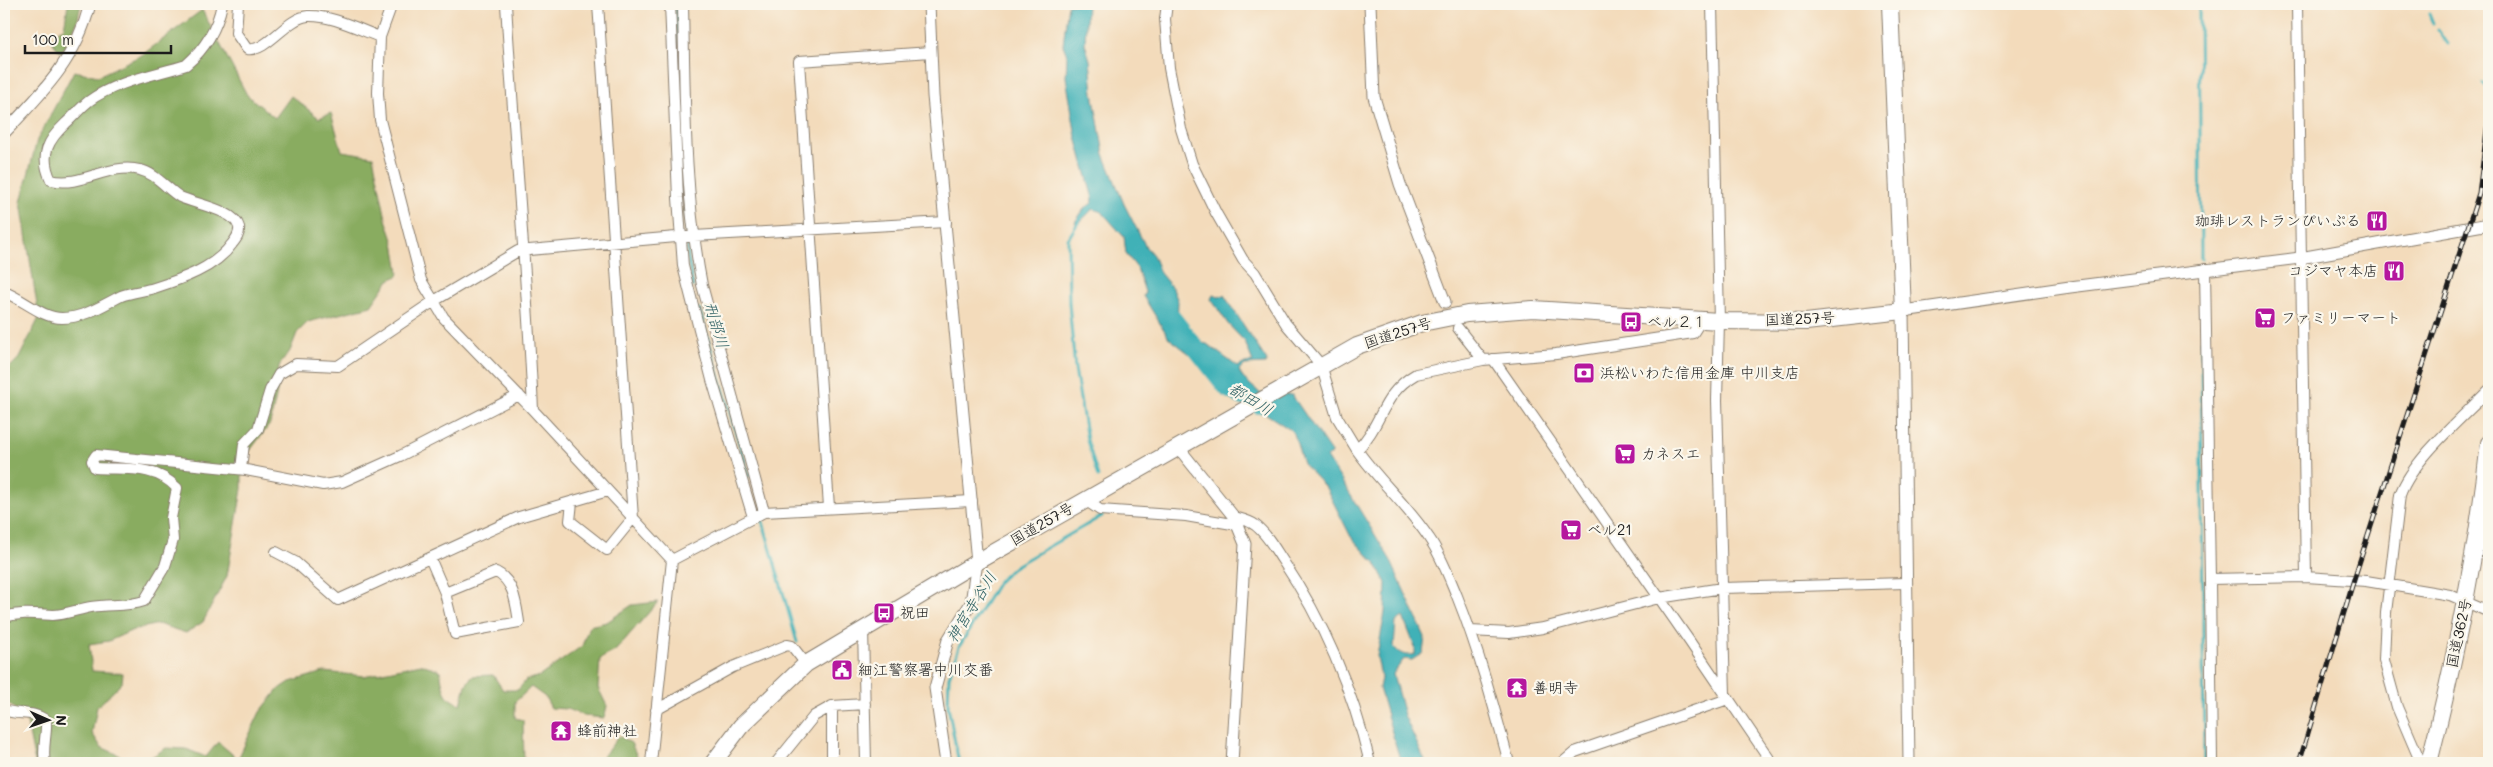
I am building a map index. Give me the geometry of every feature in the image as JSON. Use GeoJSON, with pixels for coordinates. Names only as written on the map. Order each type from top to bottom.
{"type":"FeatureCollection","features":[{"type":"Feature","properties":{"kind":"highway"},"geometry":{"type":"LineString","coordinates":[[1890,4],[1903,311]]}},
{"type":"Feature","properties":{"kind":"highway","name":"国道257号"},"geometry":{"type":"LineString","coordinates":[[712,763],[741,726],[806,664],[863,628],[977,562],[1357,346],[1422,323],[1467,314],[1533,309],[1710,320],[1806,322],[1903,311]]}},
{"type":"Feature","properties":{"kind":"highway","name":"国道362号"},"geometry":{"type":"LineString","coordinates":[[2429,763],[2467,602],[2480,523],[2489,442]]}},
{"type":"Feature","properties":{"kind":"street"},"geometry":{"type":"LineString","coordinates":[[4,133],[44,91],[72,53],[90,4]]}},
{"type":"Feature","properties":{"kind":"street"},"geometry":{"type":"LineString","coordinates":[[4,292],[17,297],[51,317],[63,318],[91,312],[121,296],[155,288],[198,271],[218,260],[227,251],[238,236],[238,227],[229,215],[180,196],[141,170],[128,168],[104,172],[68,183],[51,180],[46,157],[47,146],[57,131],[89,101],[116,87],[186,65],[210,39],[222,4]]}},
{"type":"Feature","properties":{"kind":"street"},"geometry":{"type":"LineString","coordinates":[[238,4],[236,33],[247,49],[257,49],[297,20],[310,16],[336,22],[380,37]]}},
{"type":"Feature","properties":{"kind":"street"},"geometry":{"type":"LineString","coordinates":[[392,4],[380,37],[380,120],[421,280],[444,318],[519,395],[672,560],[650,763]]}},
{"type":"Feature","properties":{"kind":"street"},"geometry":{"type":"LineString","coordinates":[[506,4],[511,89],[525,250],[533,410]]}},
{"type":"Feature","properties":{"kind":"street"},"geometry":{"type":"LineString","coordinates":[[572,502],[570,521],[607,550],[633,518],[616,244],[598,4]]}},
{"type":"Feature","properties":{"kind":"street"},"geometry":{"type":"LineString","coordinates":[[670,4],[688,236],[760,514]]}},
{"type":"Feature","properties":{"kind":"street"},"geometry":{"type":"LineString","coordinates":[[682,4],[688,141],[690,300],[760,514]]}},
{"type":"Feature","properties":{"kind":"street"},"geometry":{"type":"LineString","coordinates":[[929,4],[931,52],[977,562],[971,603],[948,640],[935,688],[946,763]]}},
{"type":"Feature","properties":{"kind":"street"},"geometry":{"type":"LineString","coordinates":[[1167,4],[1165,19],[1169,68],[1181,129],[1192,164],[1209,200],[1244,260],[1260,281],[1286,324],[1319,367],[1337,417],[1357,450],[1377,478],[1408,509],[1430,540],[1448,574],[1470,631],[1492,699],[1509,763]]}},
{"type":"Feature","properties":{"kind":"street"},"geometry":{"type":"LineString","coordinates":[[1370,4],[1374,97],[1400,184],[1445,302]]}},
{"type":"Feature","properties":{"kind":"street"},"geometry":{"type":"LineString","coordinates":[[1712,4],[1710,320],[1717,400],[1726,697]]}},
{"type":"Feature","properties":{"kind":"street"},"geometry":{"type":"LineString","coordinates":[[2297,4],[2306,577]]}},
{"type":"Feature","properties":{"kind":"street"},"geometry":{"type":"LineString","coordinates":[[830,507],[799,60],[931,52]]}},
{"type":"Feature","properties":{"kind":"street"},"geometry":{"type":"LineString","coordinates":[[241,470],[244,444],[260,424],[270,390],[279,374],[296,364],[338,366],[434,301],[518,251],[616,244],[688,236],[946,222]]}},
{"type":"Feature","properties":{"kind":"street"},"geometry":{"type":"LineString","coordinates":[[1909,763],[1903,311],[2205,269],[2300,258],[2489,224]]}},
{"type":"Feature","properties":{"kind":"street"},"geometry":{"type":"LineString","coordinates":[[2205,269],[2212,763]]}},
{"type":"Feature","properties":{"kind":"street"},"geometry":{"type":"LineString","coordinates":[[1357,450],[1368,439],[1386,401],[1397,387],[1416,374],[1488,360],[1556,354],[1693,333],[1710,320]]}},
{"type":"Feature","properties":{"kind":"street"},"geometry":{"type":"LineString","coordinates":[[1458,328],[1488,360],[1659,598],[1772,763]]}},
{"type":"Feature","properties":{"kind":"street"},"geometry":{"type":"LineString","coordinates":[[2421,763],[2397,708],[2384,660],[2385,620],[2397,510],[2405,481],[2416,465],[2489,390]]}},
{"type":"Feature","properties":{"kind":"street"},"geometry":{"type":"LineString","coordinates":[[4,617],[36,612],[54,615],[93,607],[134,604],[144,601],[165,566],[173,540],[171,518],[176,488],[167,477],[155,473],[95,468],[92,461],[96,455],[241,470],[323,485],[342,482],[497,408],[519,395]]}},
{"type":"Feature","properties":{"kind":"street"},"geometry":{"type":"LineString","coordinates":[[1178,447],[1236,521],[1244,544],[1232,763]]}},
{"type":"Feature","properties":{"kind":"street"},"geometry":{"type":"LineString","coordinates":[[276,552],[295,562],[338,600],[520,517],[608,491]]}},
{"type":"Feature","properties":{"kind":"street"},"geometry":{"type":"LineString","coordinates":[[1085,500],[1100,510],[1186,516],[1255,524],[1267,537],[1305,593],[1326,635],[1370,763]]}},
{"type":"Feature","properties":{"kind":"street"},"geometry":{"type":"LineString","coordinates":[[672,560],[760,514],[830,507],[972,501]]}},
{"type":"Feature","properties":{"kind":"street"},"geometry":{"type":"LineString","coordinates":[[430,558],[445,593],[454,634],[519,622],[515,597],[505,576],[496,572],[445,593]]}},
{"type":"Feature","properties":{"kind":"street"},"geometry":{"type":"LineString","coordinates":[[2210,579],[2306,577],[2354,579],[2450,596],[2489,612]]}},
{"type":"Feature","properties":{"kind":"street"},"geometry":{"type":"LineString","coordinates":[[1470,631],[1510,633],[1543,628],[1659,598],[1722,588],[1906,583]]}},
{"type":"Feature","properties":{"kind":"street"},"geometry":{"type":"LineString","coordinates":[[863,628],[866,763]]}},
{"type":"Feature","properties":{"kind":"street"},"geometry":{"type":"LineString","coordinates":[[656,710],[733,666],[787,645],[792,646],[806,664]]}},
{"type":"Feature","properties":{"kind":"street"},"geometry":{"type":"LineString","coordinates":[[1562,763],[1575,752],[1726,697]]}},
{"type":"Feature","properties":{"kind":"street"},"geometry":{"type":"LineString","coordinates":[[780,761],[814,716],[832,706],[865,704]]}},
{"type":"Feature","properties":{"kind":"street"},"geometry":{"type":"LineString","coordinates":[[832,706],[832,763]]}},
{"type":"Feature","properties":{"kind":"street"},"geometry":{"type":"LineString","coordinates":[[4,710],[12,713],[36,713],[46,720],[47,735],[43,752],[45,763]]}},
{"type":"Feature","properties":{"kind":"green space"},"geometry":{"type":"Polygon","coordinates":[[[68,4],[81,4],[77,23],[61,53],[52,42],[59,30],[64,28],[68,4]]]}},
{"type":"Feature","properties":{"kind":"green space"},"geometry":{"type":"Polygon","coordinates":[[[202,10],[247,95],[275,118],[291,96],[319,118],[331,113],[342,151],[373,156],[399,272],[398,276],[389,280],[371,306],[308,322],[297,333],[290,351],[279,366],[277,392],[270,424],[242,461],[242,489],[227,576],[203,622],[186,633],[158,624],[133,630],[109,641],[89,644],[92,671],[123,673],[122,683],[97,707],[92,733],[101,747],[121,756],[129,763],[35,763],[26,718],[4,700],[4,373],[19,358],[39,318],[21,202],[37,140],[74,71],[98,76],[142,55],[202,10]]]}},
{"type":"Feature","properties":{"kind":"green space"},"geometry":{"type":"Polygon","coordinates":[[[658,602],[615,651],[600,659],[598,688],[607,706],[604,718],[584,716],[567,709],[551,708],[545,697],[531,687],[515,702],[515,718],[523,720],[524,763],[332,763],[319,759],[299,760],[298,763],[142,763],[166,748],[186,749],[206,757],[218,742],[238,759],[260,712],[278,690],[290,682],[324,672],[364,676],[421,664],[440,670],[443,687],[447,696],[461,704],[466,685],[472,676],[493,675],[503,690],[518,690],[526,680],[540,676],[582,646],[589,626],[607,622],[632,605],[658,602]]]}},
{"type":"Feature","properties":{"kind":"green space"},"geometry":{"type":"Polygon","coordinates":[[[619,736],[631,743],[637,756],[635,763],[598,763],[619,736]]]}},
{"type":"Feature","properties":{"kind":"water"},"geometry":{"type":"Polygon","coordinates":[[[1068,4],[1087,4],[1085,44],[1090,60],[1093,93],[1104,154],[1124,204],[1146,247],[1153,255],[1160,273],[1173,289],[1178,301],[1177,326],[1202,343],[1207,344],[1238,367],[1245,363],[1253,362],[1245,342],[1228,324],[1211,299],[1213,295],[1219,297],[1224,295],[1267,361],[1265,364],[1245,365],[1239,371],[1243,378],[1261,394],[1292,395],[1332,454],[1327,457],[1390,559],[1425,637],[1423,653],[1412,660],[1404,659],[1393,674],[1404,715],[1426,763],[1401,763],[1379,688],[1381,678],[1377,656],[1385,612],[1386,583],[1375,563],[1351,537],[1326,488],[1303,464],[1294,434],[1242,398],[1231,386],[1169,338],[1143,296],[1145,292],[1137,268],[1126,254],[1124,237],[1102,212],[1093,209],[1077,225],[1075,222],[1084,209],[1092,203],[1093,199],[1076,137],[1066,77],[1067,55],[1063,45],[1068,4]],[[1403,617],[1396,622],[1394,647],[1401,653],[1409,655],[1415,654],[1415,647],[1403,617]]]}},
{"type":"Feature","properties":{"kind":"waterway","name":"刑部川"},"geometry":{"type":"LineString","coordinates":[[676,4],[680,85]]}},
{"type":"Feature","properties":{"kind":"waterway"},"geometry":{"type":"LineString","coordinates":[[2199,4],[2201,259]]}},
{"type":"Feature","properties":{"kind":"waterway"},"geometry":{"type":"LineString","coordinates":[[2429,14],[2433,24]]}},
{"type":"Feature","properties":{"kind":"waterway"},"geometry":{"type":"LineString","coordinates":[[2438,30],[2448,44]]}},
{"type":"Feature","properties":{"kind":"waterway"},"geometry":{"type":"LineString","coordinates":[[2483,84],[2489,90]]}},
{"type":"Feature","properties":{"kind":"waterway","name":"刑部川"},"geometry":{"type":"LineString","coordinates":[[685,193],[688,258],[693,286]]}},
{"type":"Feature","properties":{"kind":"waterway","name":"神宮寺谷川"},"geometry":{"type":"LineString","coordinates":[[1079,221],[1068,239],[1069,303],[1075,369],[1087,440],[1098,477]]}},
{"type":"Feature","properties":{"kind":"waterway","name":"都田川"},"geometry":{"type":"LineString","coordinates":[[1162,305],[1228,389],[1259,405]]}},
{"type":"Feature","properties":{"kind":"waterway","name":"刑部川"},"geometry":{"type":"LineString","coordinates":[[699,309],[749,476]]}},
{"type":"Feature","properties":{"kind":"waterway"},"geometry":{"type":"LineString","coordinates":[[2201,341],[2204,763]]}},
{"type":"Feature","properties":{"kind":"waterway","name":"刑部川"},"geometry":{"type":"LineString","coordinates":[[761,515],[797,642]]}},
{"type":"Feature","properties":{"kind":"waterway","name":"神宮寺谷川"},"geometry":{"type":"LineString","coordinates":[[959,763],[948,706],[949,677],[959,647],[998,582],[1015,566],[1102,516]]}},
{"type":"Feature","properties":{"kind":"railway"},"geometry":{"type":"LineString","coordinates":[[2299,763],[2354,579],[2479,193],[2489,114]]}},
{"type":"Feature","properties":{"kind":"place","name":"珈琲レストランぴいぷる"},"geometry":{"type":"Point","coordinates":[2377,221]}},
{"type":"Feature","properties":{"kind":"place","name":"コジマヤ本店"},"geometry":{"type":"Point","coordinates":[2394,271]}},
{"type":"Feature","properties":{"kind":"place","name":"ファミリーマート"},"geometry":{"type":"Point","coordinates":[2265,318]}},
{"type":"Feature","properties":{"kind":"place","name":"ベル２１"},"geometry":{"type":"Point","coordinates":[1631,322]}},
{"type":"Feature","properties":{"kind":"place","name":"浜松いわた信用金庫 中川支店"},"geometry":{"type":"Point","coordinates":[1584,373]}},
{"type":"Feature","properties":{"kind":"place","name":"カネスエ"},"geometry":{"type":"Point","coordinates":[1625,454]}},
{"type":"Feature","properties":{"kind":"place","name":"ベル21"},"geometry":{"type":"Point","coordinates":[1571,530]}},
{"type":"Feature","properties":{"kind":"place","name":"祝田"},"geometry":{"type":"Point","coordinates":[884,613]}},
{"type":"Feature","properties":{"kind":"place","name":"細江警察署中川交番"},"geometry":{"type":"Point","coordinates":[842,670]}},
{"type":"Feature","properties":{"kind":"place","name":"善明寺"},"geometry":{"type":"Point","coordinates":[1517,688]}},
{"type":"Feature","properties":{"kind":"place","name":"蜂前神社"},"geometry":{"type":"Point","coordinates":[561,731]}}]}
